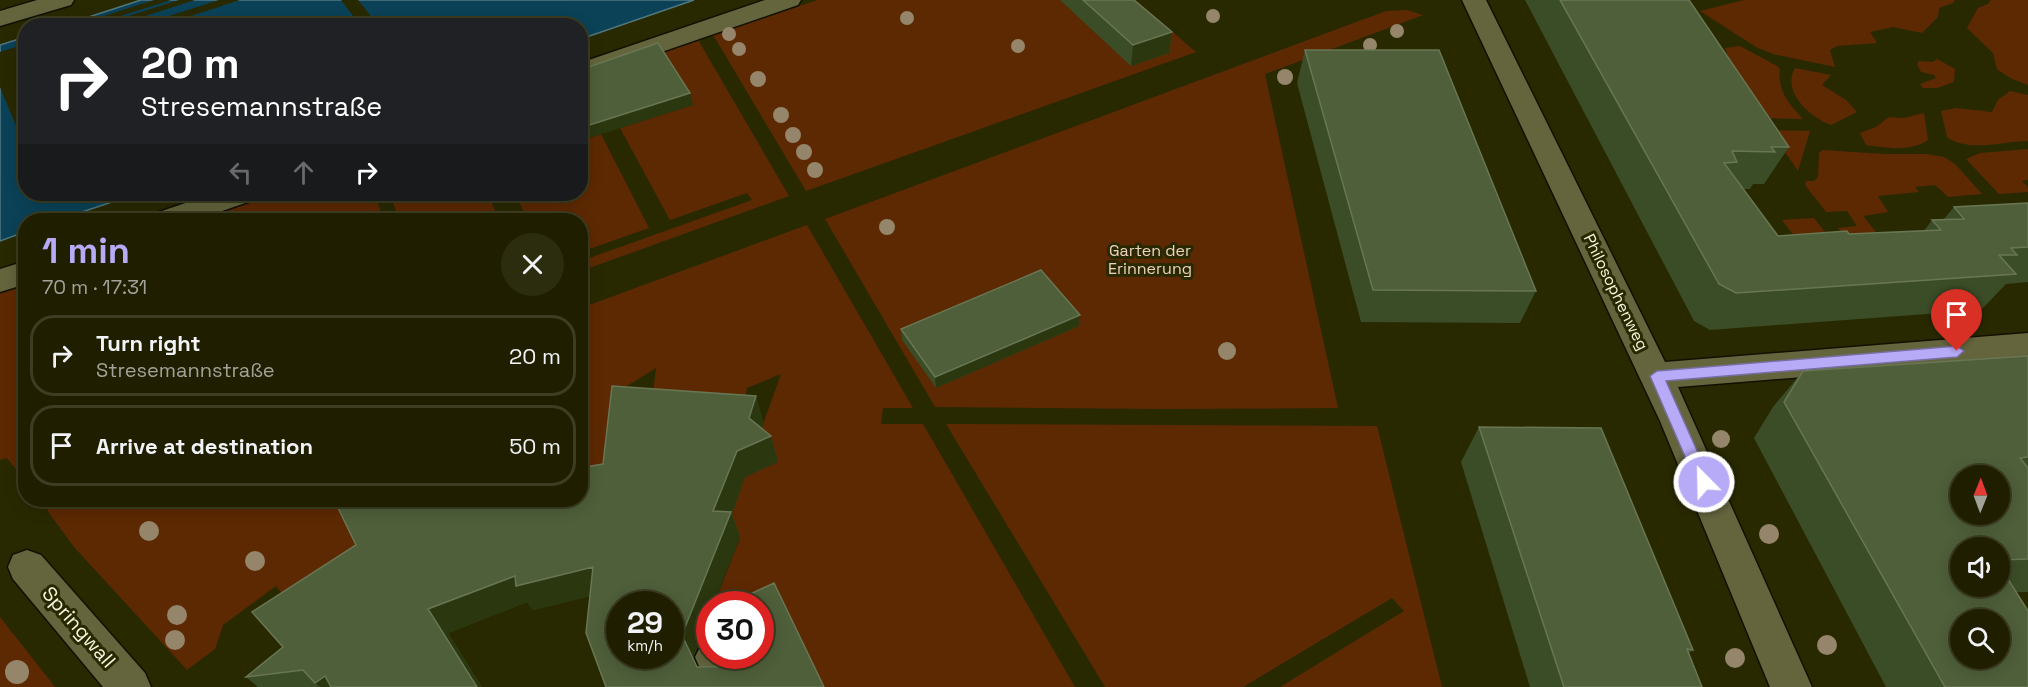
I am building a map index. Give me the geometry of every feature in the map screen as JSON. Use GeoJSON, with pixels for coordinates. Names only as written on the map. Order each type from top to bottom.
{"type":"FeatureCollection","features":[{"type":"Feature","properties":{"kind":"street"},"geometry":{"type":"LineString","coordinates":[[0,20],[62,0]]}},
{"type":"Feature","properties":{"kind":"street"},"geometry":{"type":"LineString","coordinates":[[588,69],[789,0]]}},
{"type":"Feature","properties":{"kind":"street","name":"Philosophenweg"},"geometry":{"type":"LineString","coordinates":[[1474,0],[1657,376],[1791,687]]}},
{"type":"Feature","properties":{"kind":"street"},"geometry":{"type":"LineString","coordinates":[[187,213],[221,201]]}},
{"type":"Feature","properties":{"kind":"street"},"geometry":{"type":"LineString","coordinates":[[0,281],[18,275]]}},
{"type":"Feature","properties":{"kind":"street"},"geometry":{"type":"LineString","coordinates":[[1657,376],[2028,346]]}},
{"type":"Feature","properties":{"kind":"street","name":"Springwall"},"geometry":{"type":"LineString","coordinates":[[27,567],[130,687]]}},
{"type":"Feature","properties":{"kind":"green space"},"geometry":{"type":"Polygon","coordinates":[[[818,0],[1132,0],[1138,2],[1196,52],[806,191],[712,33],[818,0]]]}},
{"type":"Feature","properties":{"kind":"green space"},"geometry":{"type":"Polygon","coordinates":[[[1744,0],[1955,0],[1939,8],[1938,17],[1922,33],[1893,27],[1870,32],[1877,43],[1837,46],[1830,50],[1835,67],[1773,54],[1756,47],[1700,11],[1744,0]]]}},
{"type":"Feature","properties":{"kind":"green space"},"geometry":{"type":"Polygon","coordinates":[[[1991,0],[2028,0],[2028,85],[2010,78],[1997,69],[1993,53],[1967,28],[1978,8],[1988,4],[1991,0]]]}},
{"type":"Feature","properties":{"kind":"green space","name":"Garten der Erinnerung"},"geometry":{"type":"Polygon","coordinates":[[[1407,10],[1423,15],[1265,74],[1338,408],[935,407],[825,219],[1386,11],[1407,10]]]}},
{"type":"Feature","properties":{"kind":"green space"},"geometry":{"type":"Polygon","coordinates":[[[697,38],[789,196],[588,268],[588,259],[752,200],[747,193],[670,220],[620,128],[693,105],[658,53],[697,38]]]}},
{"type":"Feature","properties":{"kind":"green space"},"geometry":{"type":"Polygon","coordinates":[[[1713,41],[1728,56],[1725,48],[1740,46],[1777,66],[1780,69],[1780,84],[1783,91],[1803,119],[1761,118],[1713,41]]]}},
{"type":"Feature","properties":{"kind":"green space"},"geometry":{"type":"Polygon","coordinates":[[[1937,59],[1955,69],[1954,82],[1937,88],[1923,88],[1920,84],[1936,78],[1934,75],[1921,72],[1917,64],[1919,61],[1933,62],[1937,59]]]}},
{"type":"Feature","properties":{"kind":"green space"},"geometry":{"type":"Polygon","coordinates":[[[1795,68],[1831,75],[1822,85],[1846,100],[1857,112],[1831,125],[1815,117],[1795,95],[1792,77],[1795,68]]]}},
{"type":"Feature","properties":{"kind":"green space"},"geometry":{"type":"Polygon","coordinates":[[[2010,91],[2028,95],[2028,141],[1976,145],[1956,142],[1947,137],[1941,111],[1956,108],[1992,112],[1998,100],[2010,91]]]}},
{"type":"Feature","properties":{"kind":"green space"},"geometry":{"type":"Polygon","coordinates":[[[1924,113],[1928,140],[1921,144],[1906,148],[1866,145],[1860,133],[1876,127],[1889,117],[1904,118],[1924,113]]]}},
{"type":"Feature","properties":{"kind":"green space"},"geometry":{"type":"Polygon","coordinates":[[[1770,130],[1810,131],[1798,171],[1770,130]]]}},
{"type":"Feature","properties":{"kind":"green space"},"geometry":{"type":"Polygon","coordinates":[[[601,134],[649,228],[588,250],[588,213],[524,213],[519,201],[588,201],[588,139],[601,134]]]}},
{"type":"Feature","properties":{"kind":"green space"},"geometry":{"type":"Polygon","coordinates":[[[2028,149],[2028,180],[2022,181],[2028,187],[2028,192],[1999,194],[1966,159],[1980,153],[2028,149]]]}},
{"type":"Feature","properties":{"kind":"green space"},"geometry":{"type":"Polygon","coordinates":[[[1822,150],[1927,154],[1944,157],[1955,164],[1982,194],[1948,197],[1935,185],[1915,187],[1919,192],[1878,196],[1888,212],[1863,216],[1898,259],[1868,266],[1838,228],[1857,226],[1847,211],[1826,212],[1805,185],[1806,181],[1814,181],[1818,177],[1819,153],[1822,150]]]}},
{"type":"Feature","properties":{"kind":"green space"},"geometry":{"type":"Polygon","coordinates":[[[244,201],[377,201],[381,213],[209,213],[244,201]]]}},
{"type":"Feature","properties":{"kind":"green space"},"geometry":{"type":"Polygon","coordinates":[[[491,201],[496,213],[397,213],[393,202],[491,201]]]}},
{"type":"Feature","properties":{"kind":"green space"},"geometry":{"type":"Polygon","coordinates":[[[1814,218],[1853,267],[1819,268],[1782,220],[1814,218]]]}},
{"type":"Feature","properties":{"kind":"green space"},"geometry":{"type":"Polygon","coordinates":[[[807,225],[913,408],[883,408],[881,424],[923,424],[1075,687],[820,687],[774,623],[774,591],[719,591],[740,538],[723,536],[745,477],[778,462],[756,444],[781,374],[747,388],[738,427],[646,449],[656,368],[627,386],[616,490],[588,496],[588,305],[807,225]]]}},
{"type":"Feature","properties":{"kind":"green space"},"geometry":{"type":"Polygon","coordinates":[[[18,283],[18,472],[7,458],[0,460],[0,289],[18,283]]]}},
{"type":"Feature","properties":{"kind":"green space"},"geometry":{"type":"Polygon","coordinates":[[[946,424],[1377,426],[1442,687],[1280,687],[1404,611],[1392,598],[1243,687],[1105,687],[946,424]]]}},
{"type":"Feature","properties":{"kind":"green space"},"geometry":{"type":"Polygon","coordinates":[[[52,507],[418,507],[397,611],[303,619],[276,586],[223,625],[215,649],[187,670],[74,547],[47,510],[52,507]]]}},
{"type":"Feature","properties":{"kind":"green space"},"geometry":{"type":"Polygon","coordinates":[[[696,616],[696,638],[690,637],[696,616]]]}},
{"type":"Feature","properties":{"kind":"green space"},"geometry":{"type":"Polygon","coordinates":[[[0,617],[55,687],[0,687],[0,617]]]}},
{"type":"Feature","properties":{"kind":"water"},"geometry":{"type":"Polygon","coordinates":[[[141,0],[694,0],[588,37],[588,18],[86,18],[141,0]]]}},
{"type":"Feature","properties":{"kind":"water"},"geometry":{"type":"Polygon","coordinates":[[[18,39],[18,201],[115,201],[79,213],[18,213],[18,235],[0,241],[0,45],[18,39]]]}},
{"type":"Feature","properties":{"kind":"pier"},"geometry":{"type":"Polygon","coordinates":[[[154,0],[171,0],[114,18],[98,18],[154,0]]]}},
{"type":"Feature","properties":{"kind":"pier"},"geometry":{"type":"Polygon","coordinates":[[[179,0],[195,0],[139,18],[122,18],[179,0]]]}},
{"type":"Feature","properties":{"kind":"pier"},"geometry":{"type":"Polygon","coordinates":[[[219,0],[240,0],[185,18],[163,18],[219,0]]]}},
{"type":"Feature","properties":{"kind":"pier"},"geometry":{"type":"Polygon","coordinates":[[[341,0],[358,0],[372,18],[355,18],[341,0]]]}},
{"type":"Feature","properties":{"kind":"pier"},"geometry":{"type":"Polygon","coordinates":[[[18,46],[18,131],[0,87],[0,52],[18,46]]]}},
{"type":"Feature","properties":{"kind":"building"},"geometry":{"type":"Polygon","coordinates":[[[1083,0],[1134,0],[1172,32],[1133,45],[1083,0]]]}},
{"type":"Feature","properties":{"kind":"building"},"geometry":{"type":"Polygon","coordinates":[[[1560,0],[1689,0],[1789,147],[1771,147],[1775,152],[1732,151],[1737,162],[1724,163],[1778,236],[1847,231],[1849,234],[1941,230],[1932,220],[1964,219],[1954,207],[2028,203],[2028,247],[2011,248],[2017,255],[1999,255],[2016,274],[1736,293],[1719,284],[1560,0]]]}},
{"type":"Feature","properties":{"kind":"building"},"geometry":{"type":"Polygon","coordinates":[[[658,43],[690,93],[588,125],[588,67],[658,43]]]}},
{"type":"Feature","properties":{"kind":"building"},"geometry":{"type":"Polygon","coordinates":[[[1305,50],[1439,50],[1536,291],[1373,290],[1305,50]]]}},
{"type":"Feature","properties":{"kind":"building"},"geometry":{"type":"Polygon","coordinates":[[[1041,270],[1080,315],[935,377],[901,329],[1041,270]]]}},
{"type":"Feature","properties":{"kind":"building"},"geometry":{"type":"Polygon","coordinates":[[[2028,356],[2028,457],[2020,458],[2028,468],[2028,559],[2010,560],[2010,537],[1950,537],[1950,597],[2010,597],[2010,582],[2028,611],[2028,687],[1945,687],[1784,402],[1803,371],[2028,356]]]}},
{"type":"Feature","properties":{"kind":"building"},"geometry":{"type":"Polygon","coordinates":[[[612,386],[756,396],[749,418],[771,436],[737,451],[713,511],[731,512],[700,591],[696,591],[696,600],[684,630],[684,591],[606,591],[606,669],[684,669],[684,639],[696,669],[774,669],[774,591],[757,591],[774,583],[824,687],[606,687],[586,633],[593,567],[516,586],[515,576],[428,609],[477,687],[331,687],[325,676],[315,683],[303,670],[246,677],[283,647],[252,612],[356,545],[338,508],[588,507],[588,467],[603,464],[612,386]]]}},
{"type":"Feature","properties":{"kind":"building"},"geometry":{"type":"Polygon","coordinates":[[[1479,427],[1601,428],[1693,650],[1687,649],[1702,687],[1564,687],[1479,427]]]}},
{"type":"Feature","properties":{"kind":"route"},"geometry":{"type":"LineString","coordinates":[[1704,482],[1657,376],[1957,351]]}}]}
